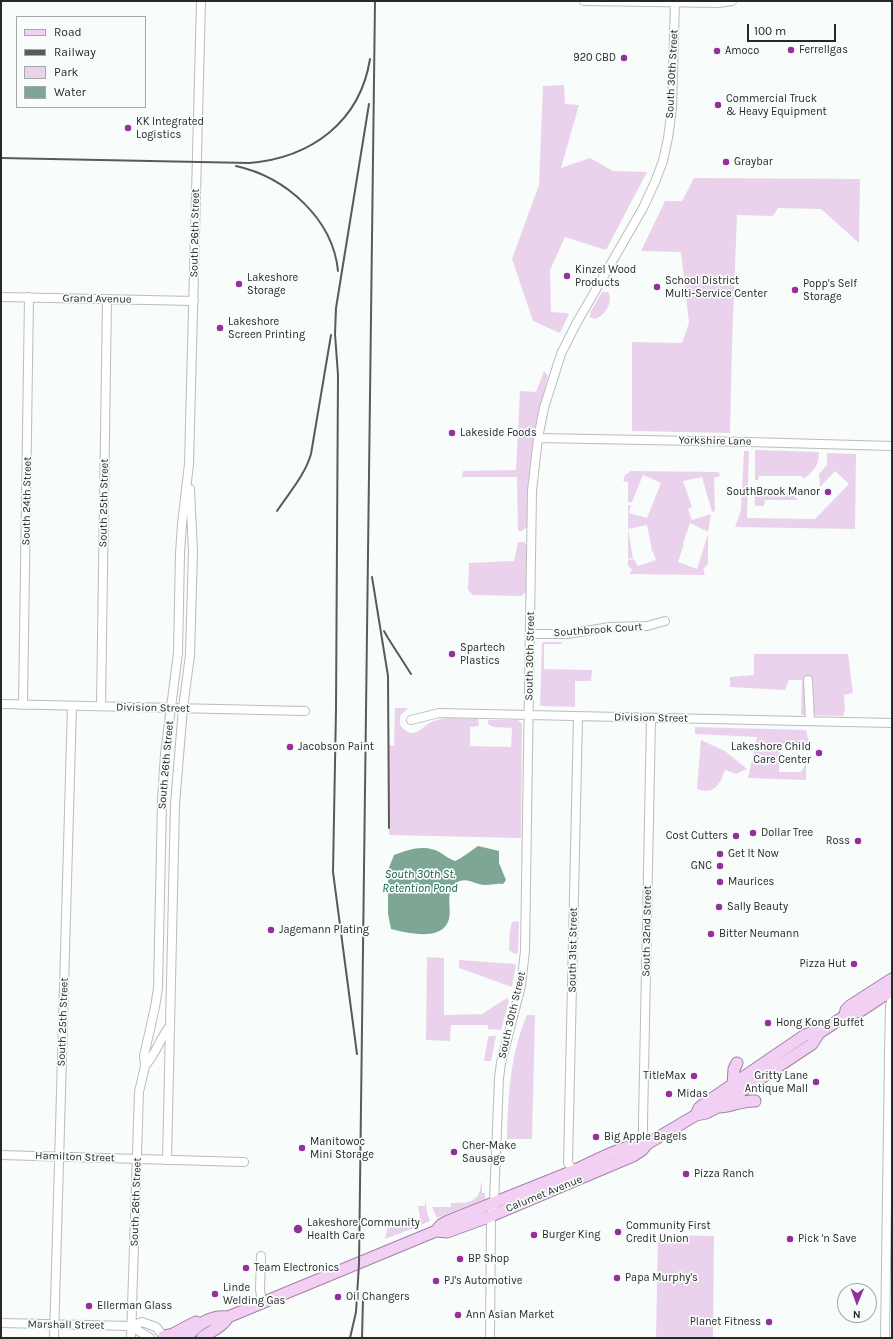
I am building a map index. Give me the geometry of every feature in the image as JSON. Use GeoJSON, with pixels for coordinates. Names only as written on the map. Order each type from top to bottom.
{"type":"FeatureCollection","features":[{"type":"Feature","properties":{"kind":"main road","name":"Calumet Avenue"},"geometry":{"type":"LineString","coordinates":[[845,1016],[846,1010],[850,1006],[892,979]]}},
{"type":"Feature","properties":{"kind":"main road","name":"Calumet Avenue"},"geometry":{"type":"LineString","coordinates":[[696,1115],[698,1110],[704,1104],[733,1084],[750,1078],[812,1044],[819,1033],[845,1016],[858,1012],[892,991]]}},
{"type":"Feature","properties":{"kind":"main road"},"geometry":{"type":"LineString","coordinates":[[733,1084],[734,1069],[737,1063]]}},
{"type":"Feature","properties":{"kind":"main road","name":"Calumet Avenue"},"geometry":{"type":"LineString","coordinates":[[436,1231],[445,1233],[491,1216],[577,1175],[631,1146],[647,1144],[696,1115],[706,1113],[716,1108],[750,1078]]}},
{"type":"Feature","properties":{"kind":"main road"},"geometry":{"type":"LineString","coordinates":[[716,1108],[728,1107],[748,1101],[755,1101]]}},
{"type":"Feature","properties":{"kind":"main road","name":"Calumet Avenue"},"geometry":{"type":"LineString","coordinates":[[185,1338],[204,1322],[215,1316],[228,1317],[436,1231],[445,1223],[494,1203],[577,1175]]}},
{"type":"Feature","properties":{"kind":"main road","name":"Calumet Avenue"},"geometry":{"type":"LineString","coordinates":[[202,1338],[223,1324],[228,1317]]}},
{"type":"Feature","properties":{"kind":"main road"},"geometry":{"type":"LineString","coordinates":[[164,1337],[196,1322],[204,1322]]}},
{"type":"Feature","properties":{"kind":"street","name":"South 26th Street"},"geometry":{"type":"LineString","coordinates":[[131,1338],[139,1092],[145,1066],[144,1056],[158,988],[162,801],[165,754],[178,653],[181,546],[189,464],[201,1]]}},
{"type":"Feature","properties":{"kind":"street"},"geometry":{"type":"LineString","coordinates":[[584,1],[723,3],[732,1]]}},
{"type":"Feature","properties":{"kind":"street","name":"South 30th Street"},"geometry":{"type":"LineString","coordinates":[[490,1338],[491,1216],[494,1203],[499,1078],[501,1063],[521,986],[525,951],[532,491],[538,438],[544,408],[561,354],[576,324],[643,208],[663,161],[672,108],[675,2]]}},
{"type":"Feature","properties":{"kind":"street","name":"Grand Avenue"},"geometry":{"type":"LineString","coordinates":[[1,297],[194,300]]}},
{"type":"Feature","properties":{"kind":"street","name":"South 24th Street"},"geometry":{"type":"LineString","coordinates":[[24,705],[29,298]]}},
{"type":"Feature","properties":{"kind":"street","name":"South 25th Street"},"geometry":{"type":"LineString","coordinates":[[101,706],[107,299]]}},
{"type":"Feature","properties":{"kind":"street","name":"Yorkshire Lane"},"geometry":{"type":"LineString","coordinates":[[538,438],[892,446]]}},
{"type":"Feature","properties":{"kind":"street","name":"South 26th Street"},"geometry":{"type":"LineString","coordinates":[[167,1160],[175,804],[183,708],[190,655],[193,551],[189,464]]}},
{"type":"Feature","properties":{"kind":"street","name":"Southbrook Court"},"geometry":{"type":"LineString","coordinates":[[530,634],[567,634],[610,628],[647,626],[664,621]]}},
{"type":"Feature","properties":{"kind":"street"},"geometry":{"type":"LineString","coordinates":[[808,680],[810,721]]}},
{"type":"Feature","properties":{"kind":"street","name":"Division Street"},"geometry":{"type":"LineString","coordinates":[[1,704],[305,711]]}},
{"type":"Feature","properties":{"kind":"street","name":"South 25th Street"},"geometry":{"type":"LineString","coordinates":[[54,1338],[72,706]]}},
{"type":"Feature","properties":{"kind":"street","name":"Division Street"},"geometry":{"type":"LineString","coordinates":[[411,720],[439,713],[892,723]]}},
{"type":"Feature","properties":{"kind":"street","name":"South 31st Street"},"geometry":{"type":"LineString","coordinates":[[577,1175],[568,1163],[578,717]]}},
{"type":"Feature","properties":{"kind":"street","name":"South 32nd Street"},"geometry":{"type":"LineString","coordinates":[[647,1144],[643,1134],[643,1122],[651,718]]}},
{"type":"Feature","properties":{"kind":"street"},"geometry":{"type":"LineString","coordinates":[[888,1336],[890,1007],[892,991]]}},
{"type":"Feature","properties":{"kind":"street","name":"South 26th Street"},"geometry":{"type":"LineString","coordinates":[[145,1066],[151,1059],[164,1033],[170,1026]]}},
{"type":"Feature","properties":{"kind":"street","name":"Hamilton Street"},"geometry":{"type":"LineString","coordinates":[[1,1155],[244,1162]]}},
{"type":"Feature","properties":{"kind":"street"},"geometry":{"type":"LineString","coordinates":[[261,1256],[260,1290],[262,1303]]}},
{"type":"Feature","properties":{"kind":"street","name":"Marshall Street"},"geometry":{"type":"LineString","coordinates":[[1,1323],[131,1326],[139,1322],[145,1322],[156,1327],[164,1337]]}},
{"type":"Feature","properties":{"kind":"street"},"geometry":{"type":"LineString","coordinates":[[131,1326],[150,1338]]}},
{"type":"Feature","properties":{"kind":"green space"},"geometry":{"type":"Polygon","coordinates":[[[564,85],[565,104],[579,105],[561,168],[590,158],[613,171],[647,172],[606,250],[565,237],[550,270],[551,312],[569,314],[560,333],[533,321],[512,259],[539,185],[543,86],[564,85]]]}},
{"type":"Feature","properties":{"kind":"green space"},"geometry":{"type":"Polygon","coordinates":[[[694,178],[860,179],[859,243],[821,209],[778,208],[773,216],[737,215],[730,433],[632,431],[632,342],[682,343],[689,323],[681,252],[641,251],[665,201],[682,201],[694,178]]]}},
{"type":"Feature","properties":{"kind":"green space"},"geometry":{"type":"Polygon","coordinates":[[[602,292],[608,292],[610,296],[608,308],[602,315],[595,319],[590,317],[591,311],[602,292]]]}},
{"type":"Feature","properties":{"kind":"green space"},"geometry":{"type":"Polygon","coordinates":[[[544,371],[548,376],[536,425],[530,473],[528,526],[522,531],[518,531],[517,477],[462,477],[463,471],[516,470],[520,391],[536,392],[544,371]]]}},
{"type":"Feature","properties":{"kind":"green space"},"geometry":{"type":"Polygon","coordinates":[[[755,450],[819,452],[819,457],[811,473],[804,479],[802,476],[759,476],[758,480],[755,480],[755,450]]]}},
{"type":"Feature","properties":{"kind":"green space"},"geometry":{"type":"Polygon","coordinates":[[[744,451],[749,451],[747,518],[815,519],[849,484],[835,471],[820,487],[819,474],[827,465],[827,453],[856,454],[855,529],[735,527],[741,510],[744,451]]]}},
{"type":"Feature","properties":{"kind":"green space"},"geometry":{"type":"Polygon","coordinates":[[[631,471],[719,472],[720,476],[714,478],[715,511],[712,512],[702,477],[683,481],[692,507],[688,509],[692,520],[711,514],[708,532],[690,523],[678,562],[697,569],[708,534],[708,564],[703,569],[705,575],[629,574],[632,570],[628,565],[628,560],[634,559],[638,566],[656,560],[652,551],[647,525],[628,529],[628,505],[631,505],[629,513],[647,518],[661,483],[643,475],[632,502],[628,502],[628,482],[623,481],[625,475],[631,471]]]}},
{"type":"Feature","properties":{"kind":"green space"},"geometry":{"type":"Polygon","coordinates":[[[754,489],[758,489],[758,495],[792,494],[798,500],[765,500],[764,506],[755,506],[754,489]]]}},
{"type":"Feature","properties":{"kind":"green space"},"geometry":{"type":"Polygon","coordinates":[[[628,529],[633,558],[628,559],[628,529]]]}},
{"type":"Feature","properties":{"kind":"green space"},"geometry":{"type":"Polygon","coordinates":[[[518,542],[524,542],[527,545],[527,591],[521,596],[473,595],[468,590],[469,563],[514,561],[518,542]]]}},
{"type":"Feature","properties":{"kind":"green space"},"geometry":{"type":"Polygon","coordinates":[[[562,642],[561,644],[544,644],[544,669],[592,670],[591,681],[575,681],[575,707],[540,705],[542,643],[562,642]]]}},
{"type":"Feature","properties":{"kind":"green space"},"geometry":{"type":"Polygon","coordinates":[[[754,654],[848,654],[853,693],[844,695],[845,710],[843,716],[801,715],[802,680],[789,680],[785,690],[730,687],[730,677],[754,675],[754,654]]]}},
{"type":"Feature","properties":{"kind":"green space"},"geometry":{"type":"Polygon","coordinates":[[[395,708],[408,708],[400,716],[400,725],[411,733],[419,731],[431,722],[439,719],[478,719],[478,726],[470,727],[470,746],[511,747],[512,728],[493,727],[488,724],[488,720],[518,720],[522,724],[521,838],[389,835],[389,745],[394,746],[395,708]]]}},
{"type":"Feature","properties":{"kind":"green space"},"geometry":{"type":"Polygon","coordinates":[[[695,727],[806,730],[809,742],[806,745],[780,744],[779,772],[801,772],[806,764],[806,780],[748,778],[757,737],[695,734],[695,727]]]}},
{"type":"Feature","properties":{"kind":"green space"},"geometry":{"type":"Polygon","coordinates":[[[701,740],[725,751],[747,769],[736,774],[725,770],[721,780],[712,790],[703,791],[697,789],[701,740]]]}},
{"type":"Feature","properties":{"kind":"green space"},"geometry":{"type":"Polygon","coordinates":[[[517,921],[519,923],[518,953],[515,954],[509,950],[510,931],[512,922],[517,921]]]}},
{"type":"Feature","properties":{"kind":"green space"},"geometry":{"type":"Polygon","coordinates":[[[427,957],[444,958],[444,1015],[482,1014],[507,998],[509,1001],[501,1030],[488,1029],[488,1025],[451,1025],[450,1041],[426,1040],[427,957]]]}},
{"type":"Feature","properties":{"kind":"green space"},"geometry":{"type":"Polygon","coordinates":[[[459,960],[516,964],[512,987],[459,968],[459,960]]]}},
{"type":"Feature","properties":{"kind":"green space"},"geometry":{"type":"Polygon","coordinates":[[[527,1015],[535,1015],[532,1139],[507,1139],[509,1092],[513,1060],[521,1030],[527,1015]]]}},
{"type":"Feature","properties":{"kind":"green space"},"geometry":{"type":"Polygon","coordinates":[[[496,1036],[491,1061],[484,1061],[488,1037],[496,1036]]]}},
{"type":"Feature","properties":{"kind":"green space"},"geometry":{"type":"Polygon","coordinates":[[[481,1183],[482,1193],[485,1193],[485,1199],[437,1218],[432,1207],[451,1207],[451,1203],[468,1202],[476,1198],[480,1190],[481,1183]]]}},
{"type":"Feature","properties":{"kind":"green space"},"geometry":{"type":"Polygon","coordinates":[[[425,1196],[430,1221],[421,1225],[418,1206],[425,1206],[425,1196]]]}},
{"type":"Feature","properties":{"kind":"green space"},"geometry":{"type":"Polygon","coordinates":[[[400,1218],[406,1220],[414,1228],[385,1239],[389,1222],[400,1218]]]}},
{"type":"Feature","properties":{"kind":"green space"},"geometry":{"type":"Polygon","coordinates":[[[658,1235],[714,1236],[713,1338],[656,1338],[658,1235]]]}},
{"type":"Feature","properties":{"kind":"water","name":"South 30th St. Retention Pond"},"geometry":{"type":"Polygon","coordinates":[[[478,846],[499,851],[499,863],[506,880],[503,884],[481,885],[466,880],[459,881],[450,892],[449,919],[440,931],[415,934],[391,929],[388,914],[388,870],[394,855],[409,850],[425,848],[435,850],[455,861],[478,846]]]}},
{"type":"Feature","properties":{"kind":"railway"},"geometry":{"type":"LineString","coordinates":[[350,1338],[356,1312],[359,1264],[375,1]]}},
{"type":"Feature","properties":{"kind":"railway"},"geometry":{"type":"LineString","coordinates":[[1,158],[249,163],[272,160],[293,154],[312,145],[329,133],[344,118],[356,101],[364,81],[370,59]]}},
{"type":"Feature","properties":{"kind":"railway"},"geometry":{"type":"LineString","coordinates":[[357,1054],[333,872],[336,709],[338,375],[335,334],[336,308],[369,104]]}},
{"type":"Feature","properties":{"kind":"railway"},"geometry":{"type":"LineString","coordinates":[[236,166],[255,172],[272,180],[289,190],[304,203],[317,218],[327,234],[334,252],[338,271]]}},
{"type":"Feature","properties":{"kind":"railway"},"geometry":{"type":"LineString","coordinates":[[277,511],[301,477],[311,454],[331,335]]}},
{"type":"Feature","properties":{"kind":"railway"},"geometry":{"type":"LineString","coordinates":[[372,577],[388,676],[389,828]]}},
{"type":"Feature","properties":{"kind":"railway"},"geometry":{"type":"LineString","coordinates":[[384,631],[411,674]]}},
{"type":"Feature","properties":{"kind":"railway"},"geometry":{"type":"LineString","coordinates":[[362,1338],[363,1299]]}},
{"type":"Feature","properties":{"kind":"place","name":"Ferrellgas"},"geometry":{"type":"Point","coordinates":[791,50]}},
{"type":"Feature","properties":{"kind":"place","name":"Amoco"},"geometry":{"type":"Point","coordinates":[717,51]}},
{"type":"Feature","properties":{"kind":"place","name":"920 CBD"},"geometry":{"type":"Point","coordinates":[624,58]}},
{"type":"Feature","properties":{"kind":"place","name":"Commercial Truck & Heavy Equipment"},"geometry":{"type":"Point","coordinates":[718,105]}},
{"type":"Feature","properties":{"kind":"place","name":"KK Integrated Logistics"},"geometry":{"type":"Point","coordinates":[128,128]}},
{"type":"Feature","properties":{"kind":"place","name":"Graybar"},"geometry":{"type":"Point","coordinates":[726,162]}},
{"type":"Feature","properties":{"kind":"place","name":"Kinzel Wood Products"},"geometry":{"type":"Point","coordinates":[567,276]}},
{"type":"Feature","properties":{"kind":"place","name":"Lakeshore Storage"},"geometry":{"type":"Point","coordinates":[239,284]}},
{"type":"Feature","properties":{"kind":"place","name":"School District Multi-Service Center"},"geometry":{"type":"Point","coordinates":[657,287]}},
{"type":"Feature","properties":{"kind":"place","name":"Popp's Self Storage"},"geometry":{"type":"Point","coordinates":[795,290]}},
{"type":"Feature","properties":{"kind":"place","name":"Lakeshore Screen Printing"},"geometry":{"type":"Point","coordinates":[220,328]}},
{"type":"Feature","properties":{"kind":"place","name":"Lakeside Foods"},"geometry":{"type":"Point","coordinates":[452,433]}},
{"type":"Feature","properties":{"kind":"place","name":"SouthBrook Manor"},"geometry":{"type":"Point","coordinates":[828,492]}},
{"type":"Feature","properties":{"kind":"place","name":"Spartech Plastics"},"geometry":{"type":"Point","coordinates":[452,654]}},
{"type":"Feature","properties":{"kind":"place","name":"Jacobson Paint"},"geometry":{"type":"Point","coordinates":[290,747]}},
{"type":"Feature","properties":{"kind":"place","name":"Lakeshore Child Care Center"},"geometry":{"type":"Point","coordinates":[819,753]}},
{"type":"Feature","properties":{"kind":"place","name":"Dollar Tree"},"geometry":{"type":"Point","coordinates":[753,833]}},
{"type":"Feature","properties":{"kind":"place","name":"Cost Cutters"},"geometry":{"type":"Point","coordinates":[736,836]}},
{"type":"Feature","properties":{"kind":"place","name":"Ross"},"geometry":{"type":"Point","coordinates":[858,841]}},
{"type":"Feature","properties":{"kind":"place","name":"Get It Now"},"geometry":{"type":"Point","coordinates":[720,854]}},
{"type":"Feature","properties":{"kind":"place","name":"GNC"},"geometry":{"type":"Point","coordinates":[720,866]}},
{"type":"Feature","properties":{"kind":"place","name":"Maurices"},"geometry":{"type":"Point","coordinates":[720,882]}},
{"type":"Feature","properties":{"kind":"place","name":"Sally Beauty"},"geometry":{"type":"Point","coordinates":[719,907]}},
{"type":"Feature","properties":{"kind":"place","name":"Jagemann Plating"},"geometry":{"type":"Point","coordinates":[271,930]}},
{"type":"Feature","properties":{"kind":"place","name":"Bitter Neumann"},"geometry":{"type":"Point","coordinates":[711,934]}},
{"type":"Feature","properties":{"kind":"place","name":"Pizza Hut"},"geometry":{"type":"Point","coordinates":[854,964]}},
{"type":"Feature","properties":{"kind":"place","name":"Hong Kong Buffet"},"geometry":{"type":"Point","coordinates":[768,1023]}},
{"type":"Feature","properties":{"kind":"place","name":"TitleMax"},"geometry":{"type":"Point","coordinates":[694,1076]}},
{"type":"Feature","properties":{"kind":"place","name":"Gritty Lane Antique Mall"},"geometry":{"type":"Point","coordinates":[816,1082]}},
{"type":"Feature","properties":{"kind":"place","name":"Midas"},"geometry":{"type":"Point","coordinates":[669,1094]}},
{"type":"Feature","properties":{"kind":"place","name":"Big Apple Bagels"},"geometry":{"type":"Point","coordinates":[596,1137]}},
{"type":"Feature","properties":{"kind":"place","name":"Manitowoc Mini Storage"},"geometry":{"type":"Point","coordinates":[302,1148]}},
{"type":"Feature","properties":{"kind":"place","name":"Cher-Make Sausage"},"geometry":{"type":"Point","coordinates":[454,1152]}},
{"type":"Feature","properties":{"kind":"place","name":"Pizza Ranch"},"geometry":{"type":"Point","coordinates":[686,1174]}},
{"type":"Feature","properties":{"kind":"place","name":"Lakeshore Community Health Care"},"geometry":{"type":"Point","coordinates":[298,1229]}},
{"type":"Feature","properties":{"kind":"place","name":"Community First Credit Union"},"geometry":{"type":"Point","coordinates":[618,1232]}},
{"type":"Feature","properties":{"kind":"place","name":"Burger King"},"geometry":{"type":"Point","coordinates":[534,1235]}},
{"type":"Feature","properties":{"kind":"place","name":"Pick 'n Save"},"geometry":{"type":"Point","coordinates":[790,1239]}},
{"type":"Feature","properties":{"kind":"place","name":"BP Shop"},"geometry":{"type":"Point","coordinates":[460,1259]}},
{"type":"Feature","properties":{"kind":"place","name":"Team Electronics"},"geometry":{"type":"Point","coordinates":[246,1268]}},
{"type":"Feature","properties":{"kind":"place","name":"Papa Murphy's"},"geometry":{"type":"Point","coordinates":[617,1278]}},
{"type":"Feature","properties":{"kind":"place","name":"PJ's Automotive"},"geometry":{"type":"Point","coordinates":[436,1281]}},
{"type":"Feature","properties":{"kind":"place","name":"Linde Welding Gas"},"geometry":{"type":"Point","coordinates":[215,1294]}},
{"type":"Feature","properties":{"kind":"place","name":"Oil Changers"},"geometry":{"type":"Point","coordinates":[338,1297]}},
{"type":"Feature","properties":{"kind":"place","name":"Ellerman Glass"},"geometry":{"type":"Point","coordinates":[89,1306]}},
{"type":"Feature","properties":{"kind":"place","name":"Ann Asian Market"},"geometry":{"type":"Point","coordinates":[458,1315]}},
{"type":"Feature","properties":{"kind":"place","name":"Planet Fitness"},"geometry":{"type":"Point","coordinates":[769,1322]}}]}
